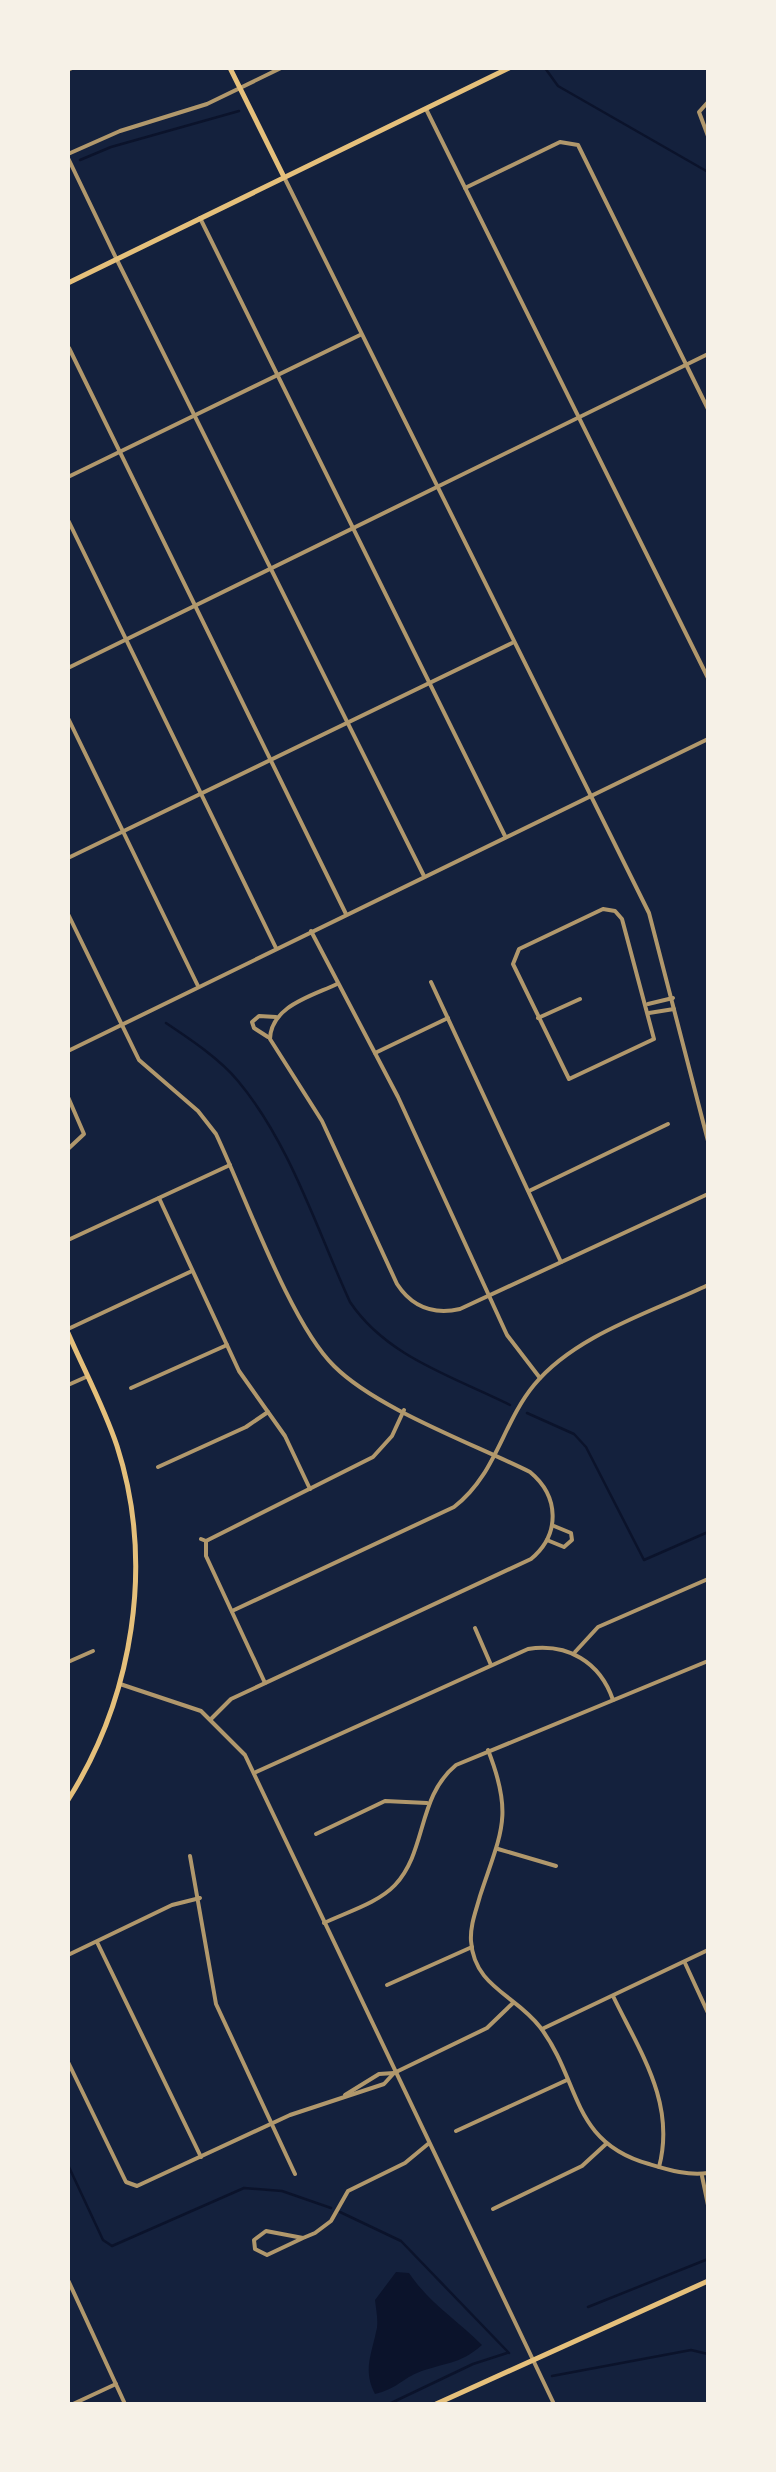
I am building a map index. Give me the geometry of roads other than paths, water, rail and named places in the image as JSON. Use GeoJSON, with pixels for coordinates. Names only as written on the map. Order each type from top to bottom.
{"type":"FeatureCollection","features":[{"type":"Feature","properties":{"kind":"main road"},"geometry":{"type":"LineString","coordinates":[[230,68],[284,176]]}},
{"type":"Feature","properties":{"kind":"main road"},"geometry":{"type":"LineString","coordinates":[[68,282],[509,68]]}},
{"type":"Feature","properties":{"kind":"main road"},"geometry":{"type":"LineString","coordinates":[[68,1331],[117,1446],[130,1516],[134,1601],[120,1684],[98,1748],[68,1800]]}},
{"type":"Feature","properties":{"kind":"main road"},"geometry":{"type":"LineString","coordinates":[[436,2404],[708,2281]]}},
{"type":"Feature","properties":{"kind":"street"},"geometry":{"type":"LineString","coordinates":[[281,68],[68,156],[269,570],[424,876]]}},
{"type":"Feature","properties":{"kind":"street"},"geometry":{"type":"LineString","coordinates":[[708,102],[699,112],[708,136]]}},
{"type":"Feature","properties":{"kind":"street"},"geometry":{"type":"LineString","coordinates":[[426,109],[708,678]]}},
{"type":"Feature","properties":{"kind":"street"},"geometry":{"type":"LineString","coordinates":[[465,188],[560,142],[572,142],[582,151],[708,408]]}},
{"type":"Feature","properties":{"kind":"street"},"geometry":{"type":"LineString","coordinates":[[284,176],[649,913],[708,1141]]}},
{"type":"Feature","properties":{"kind":"street"},"geometry":{"type":"LineString","coordinates":[[200,218],[505,836]]}},
{"type":"Feature","properties":{"kind":"street"},"geometry":{"type":"LineString","coordinates":[[68,478],[360,335]]}},
{"type":"Feature","properties":{"kind":"street"},"geometry":{"type":"LineString","coordinates":[[69,348],[346,914]]}},
{"type":"Feature","properties":{"kind":"street"},"geometry":{"type":"LineString","coordinates":[[68,668],[708,354]]}},
{"type":"Feature","properties":{"kind":"street"},"geometry":{"type":"LineString","coordinates":[[68,520],[276,948]]}},
{"type":"Feature","properties":{"kind":"street"},"geometry":{"type":"LineString","coordinates":[[68,858],[512,642]]}},
{"type":"Feature","properties":{"kind":"street"},"geometry":{"type":"LineString","coordinates":[[68,718],[198,986]]}},
{"type":"Feature","properties":{"kind":"street"},"geometry":{"type":"LineString","coordinates":[[68,1050],[708,739]]}},
{"type":"Feature","properties":{"kind":"street"},"geometry":{"type":"LineString","coordinates":[[603,909],[615,911],[622,919],[650,1012],[654,1039],[648,1044],[569,1079],[512,964],[514,956],[603,909]]}},
{"type":"Feature","properties":{"kind":"street"},"geometry":{"type":"LineString","coordinates":[[68,914],[143,1066],[203,1117],[316,1346],[350,1380],[496,1455],[540,1481],[550,1498],[554,1526],[548,1540],[520,1565],[265,1682],[231,1699],[212,1718]]}},
{"type":"Feature","properties":{"kind":"street"},"geometry":{"type":"LineString","coordinates":[[311,931],[514,1348],[540,1378]]}},
{"type":"Feature","properties":{"kind":"street"},"geometry":{"type":"LineString","coordinates":[[431,982],[561,1262]]}},
{"type":"Feature","properties":{"kind":"street"},"geometry":{"type":"LineString","coordinates":[[337,984],[276,1017],[258,1016],[252,1022],[256,1031],[270,1039],[322,1122],[404,1293],[421,1307],[444,1312],[489,1296],[708,1194]]}},
{"type":"Feature","properties":{"kind":"street"},"geometry":{"type":"LineString","coordinates":[[538,1018],[580,998]]}},
{"type":"Feature","properties":{"kind":"street"},"geometry":{"type":"LineString","coordinates":[[648,1004],[672,998]]}},
{"type":"Feature","properties":{"kind":"street"},"geometry":{"type":"LineString","coordinates":[[650,1012],[675,1008]]}},
{"type":"Feature","properties":{"kind":"street"},"geometry":{"type":"LineString","coordinates":[[270,1039],[276,1017]]}},
{"type":"Feature","properties":{"kind":"street"},"geometry":{"type":"LineString","coordinates":[[374,1054],[448,1018]]}},
{"type":"Feature","properties":{"kind":"street"},"geometry":{"type":"LineString","coordinates":[[68,1098],[84,1139],[68,1149]]}},
{"type":"Feature","properties":{"kind":"street"},"geometry":{"type":"LineString","coordinates":[[68,1114],[74,1111]]}},
{"type":"Feature","properties":{"kind":"street"},"geometry":{"type":"LineString","coordinates":[[528,1192],[668,1124]]}},
{"type":"Feature","properties":{"kind":"street"},"geometry":{"type":"LineString","coordinates":[[68,1240],[230,1165]]}},
{"type":"Feature","properties":{"kind":"street"},"geometry":{"type":"LineString","coordinates":[[159,1198],[227,1345],[310,1489]]}},
{"type":"Feature","properties":{"kind":"street"},"geometry":{"type":"LineString","coordinates":[[68,1331],[192,1270]]}},
{"type":"Feature","properties":{"kind":"street"},"geometry":{"type":"LineString","coordinates":[[232,1612],[446,1512],[476,1487],[540,1378],[580,1347],[708,1285]]}},
{"type":"Feature","properties":{"kind":"street"},"geometry":{"type":"LineString","coordinates":[[131,1388],[227,1345]]}},
{"type":"Feature","properties":{"kind":"street"},"geometry":{"type":"LineString","coordinates":[[68,1385],[87,1376]]}},
{"type":"Feature","properties":{"kind":"street"},"geometry":{"type":"LineString","coordinates":[[265,1682],[206,1556],[204,1540],[373,1458],[392,1436],[404,1410]]}},
{"type":"Feature","properties":{"kind":"street"},"geometry":{"type":"LineString","coordinates":[[158,1467],[246,1427],[268,1412]]}},
{"type":"Feature","properties":{"kind":"street"},"geometry":{"type":"LineString","coordinates":[[548,1540],[564,1547],[572,1540],[570,1533],[554,1526]]}},
{"type":"Feature","properties":{"kind":"street"},"geometry":{"type":"LineString","coordinates":[[574,1654],[598,1627],[708,1579]]}},
{"type":"Feature","properties":{"kind":"street"},"geometry":{"type":"LineString","coordinates":[[474,1628],[491,1664]]}},
{"type":"Feature","properties":{"kind":"street"},"geometry":{"type":"LineString","coordinates":[[254,1773],[491,1664],[535,1648],[574,1654],[598,1672],[613,1700]]}},
{"type":"Feature","properties":{"kind":"street"},"geometry":{"type":"LineString","coordinates":[[68,1662],[93,1651]]}},
{"type":"Feature","properties":{"kind":"street"},"geometry":{"type":"LineString","coordinates":[[324,1922],[382,1895],[397,1883],[427,1804],[450,1770],[488,1750],[708,1662]]}},
{"type":"Feature","properties":{"kind":"street"},"geometry":{"type":"LineString","coordinates":[[120,1684],[169,1696],[212,1718],[239,1747],[554,2404]]}},
{"type":"Feature","properties":{"kind":"street"},"geometry":{"type":"LineString","coordinates":[[488,1750],[505,1802],[496,1848],[473,1919],[472,1947],[484,1977],[542,2030],[588,2124],[606,2144],[627,2158],[705,2174],[708,2205]]}},
{"type":"Feature","properties":{"kind":"street"},"geometry":{"type":"LineString","coordinates":[[316,1834],[378,1802],[403,1800],[427,1804]]}},
{"type":"Feature","properties":{"kind":"street"},"geometry":{"type":"LineString","coordinates":[[496,1848],[556,1866]]}},
{"type":"Feature","properties":{"kind":"street"},"geometry":{"type":"LineString","coordinates":[[190,1856],[216,2004],[295,2174]]}},
{"type":"Feature","properties":{"kind":"street"},"geometry":{"type":"LineString","coordinates":[[68,1955],[172,1906],[200,1898]]}},
{"type":"Feature","properties":{"kind":"street"},"geometry":{"type":"LineString","coordinates":[[97,1942],[201,2157]]}},
{"type":"Feature","properties":{"kind":"street"},"geometry":{"type":"LineString","coordinates":[[388,1985],[472,1947]]}},
{"type":"Feature","properties":{"kind":"street"},"geometry":{"type":"LineString","coordinates":[[542,2030],[708,1950]]}},
{"type":"Feature","properties":{"kind":"street"},"geometry":{"type":"LineString","coordinates":[[684,1962],[708,2013]]}},
{"type":"Feature","properties":{"kind":"street"},"geometry":{"type":"LineString","coordinates":[[613,1996],[663,2105],[666,2134],[659,2167]]}},
{"type":"Feature","properties":{"kind":"street"},"geometry":{"type":"LineString","coordinates":[[68,2062],[122,2176],[132,2185],[142,2185],[272,2124],[360,2094],[394,2073],[488,2028],[513,2003]]}},
{"type":"Feature","properties":{"kind":"street"},"geometry":{"type":"LineString","coordinates":[[341,2098],[380,2074],[394,2073]]}},
{"type":"Feature","properties":{"kind":"street"},"geometry":{"type":"LineString","coordinates":[[456,2131],[567,2080]]}},
{"type":"Feature","properties":{"kind":"street"},"geometry":{"type":"LineString","coordinates":[[302,2238],[266,2230],[254,2240],[255,2248],[266,2255],[302,2238],[328,2224],[348,2191],[406,2163],[428,2144]]}},
{"type":"Feature","properties":{"kind":"street"},"geometry":{"type":"LineString","coordinates":[[494,2209],[582,2166],[606,2144]]}},
{"type":"Feature","properties":{"kind":"street"},"geometry":{"type":"LineString","coordinates":[[68,2280],[125,2404]]}},
{"type":"Feature","properties":{"kind":"street"},"geometry":{"type":"LineString","coordinates":[[73,2404],[116,2384]]}},
{"type":"Feature","properties":{"kind":"water"},"geometry":{"type":"Polygon","coordinates":[[[396,2272],[409,2273],[434,2302],[482,2345],[458,2360],[417,2373],[375,2394],[369,2371],[377,2325],[375,2300],[396,2272]]]}},
{"type":"Feature","properties":{"kind":"waterway"},"geometry":{"type":"LineString","coordinates":[[545,68],[558,86],[708,172]]}},
{"type":"Feature","properties":{"kind":"waterway"},"geometry":{"type":"LineString","coordinates":[[80,160],[111,147],[239,111]]}},
{"type":"Feature","properties":{"kind":"waterway"},"geometry":{"type":"LineString","coordinates":[[166,1023],[223,1065],[256,1105],[288,1159],[350,1302],[365,1321],[422,1363],[510,1405]]}},
{"type":"Feature","properties":{"kind":"waterway"},"geometry":{"type":"LineString","coordinates":[[527,1413],[574,1434],[586,1447],[644,1560],[708,1532]]}},
{"type":"Feature","properties":{"kind":"waterway"},"geometry":{"type":"LineString","coordinates":[[68,2165],[103,2240],[112,2246],[244,2188],[282,2191],[331,2208]]}},
{"type":"Feature","properties":{"kind":"waterway"},"geometry":{"type":"LineString","coordinates":[[340,2212],[401,2241],[509,2353]]}},
{"type":"Feature","properties":{"kind":"waterway"},"geometry":{"type":"LineString","coordinates":[[588,2307],[708,2259]]}},
{"type":"Feature","properties":{"kind":"waterway"},"geometry":{"type":"LineString","coordinates":[[552,2376],[691,2350],[708,2354]]}},
{"type":"Feature","properties":{"kind":"waterway"},"geometry":{"type":"LineString","coordinates":[[389,2404],[473,2364],[507,2353]]}}]}
